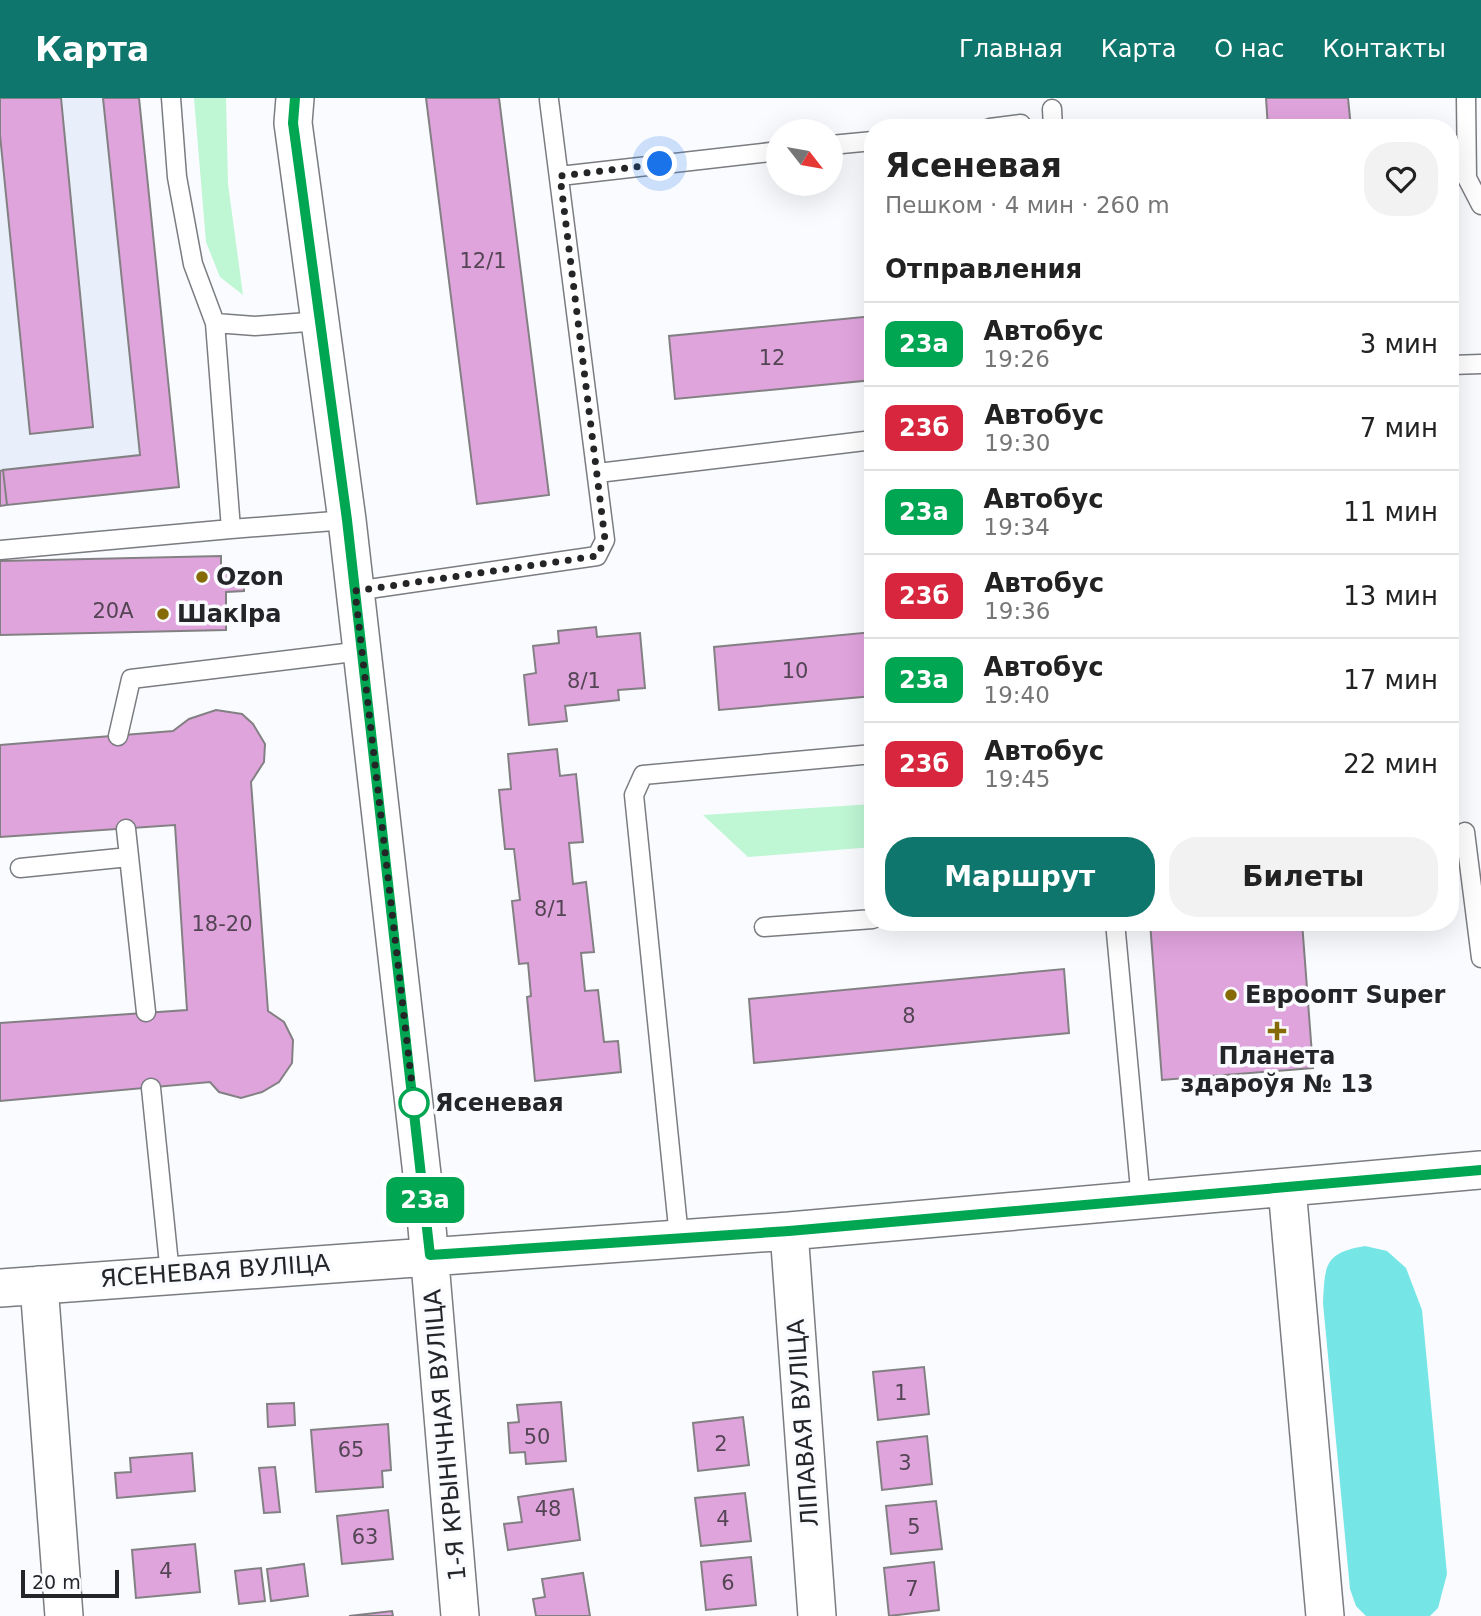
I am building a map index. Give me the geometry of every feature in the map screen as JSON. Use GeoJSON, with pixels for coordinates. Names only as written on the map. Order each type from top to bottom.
{"type":"FeatureCollection","features":[{"type":"Feature","properties":{"kind":"street"},"geometry":{"type":"LineString","coordinates":[[295,98],[293,123],[347,520],[430,1255]]}},
{"type":"Feature","properties":{"kind":"street","name":"ЯСЕНЕВАЯ ВУЛІЦА"},"geometry":{"type":"LineString","coordinates":[[0,1288],[789,1231],[1481,1170]]}},
{"type":"Feature","properties":{"kind":"street"},"geometry":{"type":"LineString","coordinates":[[1287,1188],[1325,1616]]}},
{"type":"Feature","properties":{"kind":"street","name":"ЛІПАВАЯ ВУЛІЦА"},"geometry":{"type":"LineString","coordinates":[[789,1231],[817,1616]]}},
{"type":"Feature","properties":{"kind":"street","name":"1-Я КРЫНІЧНАЯ ВУЛІЦА"},"geometry":{"type":"LineString","coordinates":[[430,1255],[460,1616]]}},
{"type":"Feature","properties":{"kind":"street"},"geometry":{"type":"LineString","coordinates":[[39,1285],[64,1616]]}},
{"type":"Feature","properties":{"kind":"lane"},"geometry":{"type":"LineString","coordinates":[[171,98],[177,177],[193,264],[215,323],[231,529]]}},
{"type":"Feature","properties":{"kind":"lane"},"geometry":{"type":"LineString","coordinates":[[1466,98],[1467,178],[1481,205]]}},
{"type":"Feature","properties":{"kind":"lane"},"geometry":{"type":"LineString","coordinates":[[355,591],[597,556],[605,540],[549,100]]}},
{"type":"Feature","properties":{"kind":"lane"},"geometry":{"type":"LineString","coordinates":[[1052,108],[1053,119]]}},
{"type":"Feature","properties":{"kind":"lane"},"geometry":{"type":"LineString","coordinates":[[844,144],[864,142]]}},
{"type":"Feature","properties":{"kind":"lane"},"geometry":{"type":"LineString","coordinates":[[560,176],[766,152]]}},
{"type":"Feature","properties":{"kind":"lane"},"geometry":{"type":"LineString","coordinates":[[215,323],[255,326],[321,321]]}},
{"type":"Feature","properties":{"kind":"lane"},"geometry":{"type":"LineString","coordinates":[[1459,365],[1481,364]]}},
{"type":"Feature","properties":{"kind":"lane"},"geometry":{"type":"LineString","coordinates":[[598,473],[864,441]]}},
{"type":"Feature","properties":{"kind":"lane"},"geometry":{"type":"LineString","coordinates":[[0,550],[347,520]]}},
{"type":"Feature","properties":{"kind":"lane"},"geometry":{"type":"LineString","coordinates":[[118,736],[131,679],[362,651]]}},
{"type":"Feature","properties":{"kind":"lane"},"geometry":{"type":"LineString","coordinates":[[679,1237],[634,795],[643,775],[864,755]]}},
{"type":"Feature","properties":{"kind":"lane"},"geometry":{"type":"LineString","coordinates":[[126,829],[146,1012]]}},
{"type":"Feature","properties":{"kind":"lane"},"geometry":{"type":"LineString","coordinates":[[1465,832],[1481,958]]}},
{"type":"Feature","properties":{"kind":"lane"},"geometry":{"type":"LineString","coordinates":[[20,868],[129,857]]}},
{"type":"Feature","properties":{"kind":"lane"},"geometry":{"type":"LineString","coordinates":[[764,927],[864,920]]}},
{"type":"Feature","properties":{"kind":"lane"},"geometry":{"type":"LineString","coordinates":[[1116,931],[1142,1200]]}},
{"type":"Feature","properties":{"kind":"lane"},"geometry":{"type":"LineString","coordinates":[[151,1088],[170,1275]]}},
{"type":"Feature","properties":{"kind":"shaded area"},"geometry":{"type":"Polygon","coordinates":[[[0,98],[139,98],[179,487],[0,506],[0,98]]]}},
{"type":"Feature","properties":{"kind":"green space"},"geometry":{"type":"Polygon","coordinates":[[[194,98],[226,98],[228,184],[243,295],[220,277],[206,242],[194,98]]]}},
{"type":"Feature","properties":{"kind":"green space"},"geometry":{"type":"Polygon","coordinates":[[[864,805],[864,848],[748,857],[703,815],[864,805]]]}},
{"type":"Feature","properties":{"kind":"water"},"geometry":{"type":"Polygon","coordinates":[[[1365,1246],[1387,1251],[1406,1268],[1422,1310],[1447,1574],[1438,1608],[1430,1616],[1366,1616],[1356,1606],[1350,1589],[1323,1303],[1329,1263],[1341,1253],[1365,1246]]]}},
{"type":"Feature","properties":{"kind":"building"},"geometry":{"type":"Polygon","coordinates":[[[0,98],[61,98],[93,427],[30,434],[0,135],[0,98]]]}},
{"type":"Feature","properties":{"kind":"building"},"geometry":{"type":"Polygon","coordinates":[[[103,98],[139,98],[179,487],[7,505],[3,470],[140,455],[103,98]]]}},
{"type":"Feature","properties":{"kind":"building"},"geometry":{"type":"Polygon","coordinates":[[[426,98],[499,98],[549,495],[477,504],[426,98]]]}},
{"type":"Feature","properties":{"kind":"building"},"geometry":{"type":"Polygon","coordinates":[[[1266,98],[1348,98],[1350,119],[1267,119],[1266,98]]]}},
{"type":"Feature","properties":{"kind":"building"},"geometry":{"type":"Polygon","coordinates":[[[864,317],[864,381],[675,399],[669,336],[864,317]]]}},
{"type":"Feature","properties":{"kind":"building"},"geometry":{"type":"Polygon","coordinates":[[[3,470],[7,505],[0,506],[0,471],[3,470]]]}},
{"type":"Feature","properties":{"kind":"building"},"geometry":{"type":"Polygon","coordinates":[[[221,556],[221,571],[243,570],[244,591],[226,592],[226,630],[0,635],[0,561],[221,556]]]}},
{"type":"Feature","properties":{"kind":"building"},"geometry":{"type":"Polygon","coordinates":[[[596,627],[597,637],[640,633],[645,688],[618,690],[619,700],[565,706],[567,721],[529,725],[524,675],[536,673],[533,646],[559,643],[558,631],[596,627]]]}},
{"type":"Feature","properties":{"kind":"building"},"geometry":{"type":"Polygon","coordinates":[[[864,633],[864,697],[719,710],[714,647],[864,633]]]}},
{"type":"Feature","properties":{"kind":"building"},"geometry":{"type":"Polygon","coordinates":[[[216,710],[242,714],[253,724],[265,744],[264,762],[251,782],[268,1011],[284,1022],[293,1040],[292,1063],[279,1082],[262,1092],[241,1098],[219,1092],[210,1082],[0,1101],[0,1023],[187,1010],[175,825],[0,837],[0,745],[173,731],[189,719],[216,710]]]}},
{"type":"Feature","properties":{"kind":"building"},"geometry":{"type":"Polygon","coordinates":[[[557,749],[560,776],[576,774],[583,842],[569,843],[573,884],[586,882],[594,952],[581,953],[585,991],[598,990],[604,1042],[618,1041],[621,1072],[535,1081],[527,997],[531,996],[528,963],[519,964],[512,901],[520,900],[514,849],[505,849],[499,790],[511,789],[508,754],[557,749]]]}},
{"type":"Feature","properties":{"kind":"building","name":"Евроопт Super"},"geometry":{"type":"Polygon","coordinates":[[[1151,931],[1303,931],[1313,1068],[1162,1080],[1151,931]]]}},
{"type":"Feature","properties":{"kind":"building"},"geometry":{"type":"Polygon","coordinates":[[[1064,969],[1069,1033],[754,1063],[749,999],[1064,969]]]}},
{"type":"Feature","properties":{"kind":"building"},"geometry":{"type":"Polygon","coordinates":[[[924,1367],[929,1414],[878,1420],[873,1372],[924,1367]]]}},
{"type":"Feature","properties":{"kind":"building"},"geometry":{"type":"Polygon","coordinates":[[[561,1402],[566,1461],[526,1464],[525,1452],[510,1453],[508,1423],[519,1422],[517,1405],[561,1402]]]}},
{"type":"Feature","properties":{"kind":"building"},"geometry":{"type":"Polygon","coordinates":[[[294,1403],[295,1425],[268,1427],[267,1404],[294,1403]]]}},
{"type":"Feature","properties":{"kind":"building"},"geometry":{"type":"Polygon","coordinates":[[[743,1417],[749,1465],[698,1471],[693,1423],[743,1417]]]}},
{"type":"Feature","properties":{"kind":"building"},"geometry":{"type":"Polygon","coordinates":[[[388,1424],[391,1470],[382,1471],[383,1487],[316,1492],[311,1430],[388,1424]]]}},
{"type":"Feature","properties":{"kind":"building"},"geometry":{"type":"Polygon","coordinates":[[[927,1436],[932,1484],[882,1490],[877,1442],[927,1436]]]}},
{"type":"Feature","properties":{"kind":"building"},"geometry":{"type":"Polygon","coordinates":[[[192,1453],[195,1491],[117,1498],[115,1473],[131,1472],[130,1458],[192,1453]]]}},
{"type":"Feature","properties":{"kind":"building"},"geometry":{"type":"Polygon","coordinates":[[[275,1467],[280,1512],[264,1513],[259,1468],[275,1467]]]}},
{"type":"Feature","properties":{"kind":"building"},"geometry":{"type":"Polygon","coordinates":[[[573,1489],[580,1540],[508,1550],[504,1524],[522,1522],[518,1497],[573,1489]]]}},
{"type":"Feature","properties":{"kind":"building"},"geometry":{"type":"Polygon","coordinates":[[[745,1493],[751,1541],[701,1546],[695,1498],[745,1493]]]}},
{"type":"Feature","properties":{"kind":"building"},"geometry":{"type":"Polygon","coordinates":[[[936,1501],[942,1549],[891,1554],[886,1506],[936,1501]]]}},
{"type":"Feature","properties":{"kind":"building"},"geometry":{"type":"Polygon","coordinates":[[[388,1510],[393,1559],[342,1564],[337,1516],[388,1510]]]}},
{"type":"Feature","properties":{"kind":"building"},"geometry":{"type":"Polygon","coordinates":[[[195,1544],[200,1592],[136,1598],[132,1550],[195,1544]]]}},
{"type":"Feature","properties":{"kind":"building"},"geometry":{"type":"Polygon","coordinates":[[[751,1557],[756,1605],[706,1610],[701,1562],[751,1557]]]}},
{"type":"Feature","properties":{"kind":"building"},"geometry":{"type":"Polygon","coordinates":[[[934,1562],[939,1610],[889,1616],[884,1568],[934,1562]]]}},
{"type":"Feature","properties":{"kind":"building"},"geometry":{"type":"Polygon","coordinates":[[[304,1564],[308,1596],[271,1601],[267,1569],[304,1564]]]}},
{"type":"Feature","properties":{"kind":"building"},"geometry":{"type":"Polygon","coordinates":[[[261,1568],[265,1601],[239,1604],[235,1571],[261,1568]]]}},
{"type":"Feature","properties":{"kind":"building"},"geometry":{"type":"Polygon","coordinates":[[[583,1573],[590,1616],[536,1616],[533,1599],[545,1597],[542,1579],[583,1573]]]}},
{"type":"Feature","properties":{"kind":"building"},"geometry":{"type":"Polygon","coordinates":[[[392,1611],[393,1616],[349,1616],[392,1611]]]}},
{"type":"Feature","properties":{"kind":"bus line","name":"23а"},"geometry":{"type":"LineString","coordinates":[[295,98],[293,123],[347,520],[425,1192],[430,1255],[789,1231],[1481,1170]]}},
{"type":"Feature","properties":{"kind":"place","name":"Ozon"},"geometry":{"type":"Point","coordinates":[202,577]}},
{"type":"Feature","properties":{"kind":"place","name":"ШакІра"},"geometry":{"type":"Point","coordinates":[163,614]}},
{"type":"Feature","properties":{"kind":"place","name":"Евроопт Super"},"geometry":{"type":"Point","coordinates":[1231,995]}},
{"type":"Feature","properties":{"kind":"place","name":"Планета здароўя № 13"},"geometry":{"type":"Point","coordinates":[1277,1031]}},
{"type":"Feature","properties":{"kind":"place","name":"Ясеневая"},"geometry":{"type":"Point","coordinates":[414,1103]}},
{"type":"Feature","properties":{"kind":"route"},"geometry":{"type":"LineString","coordinates":[[414,1103],[355,591],[597,556],[605,540],[560,176],[660,164]]}}]}
